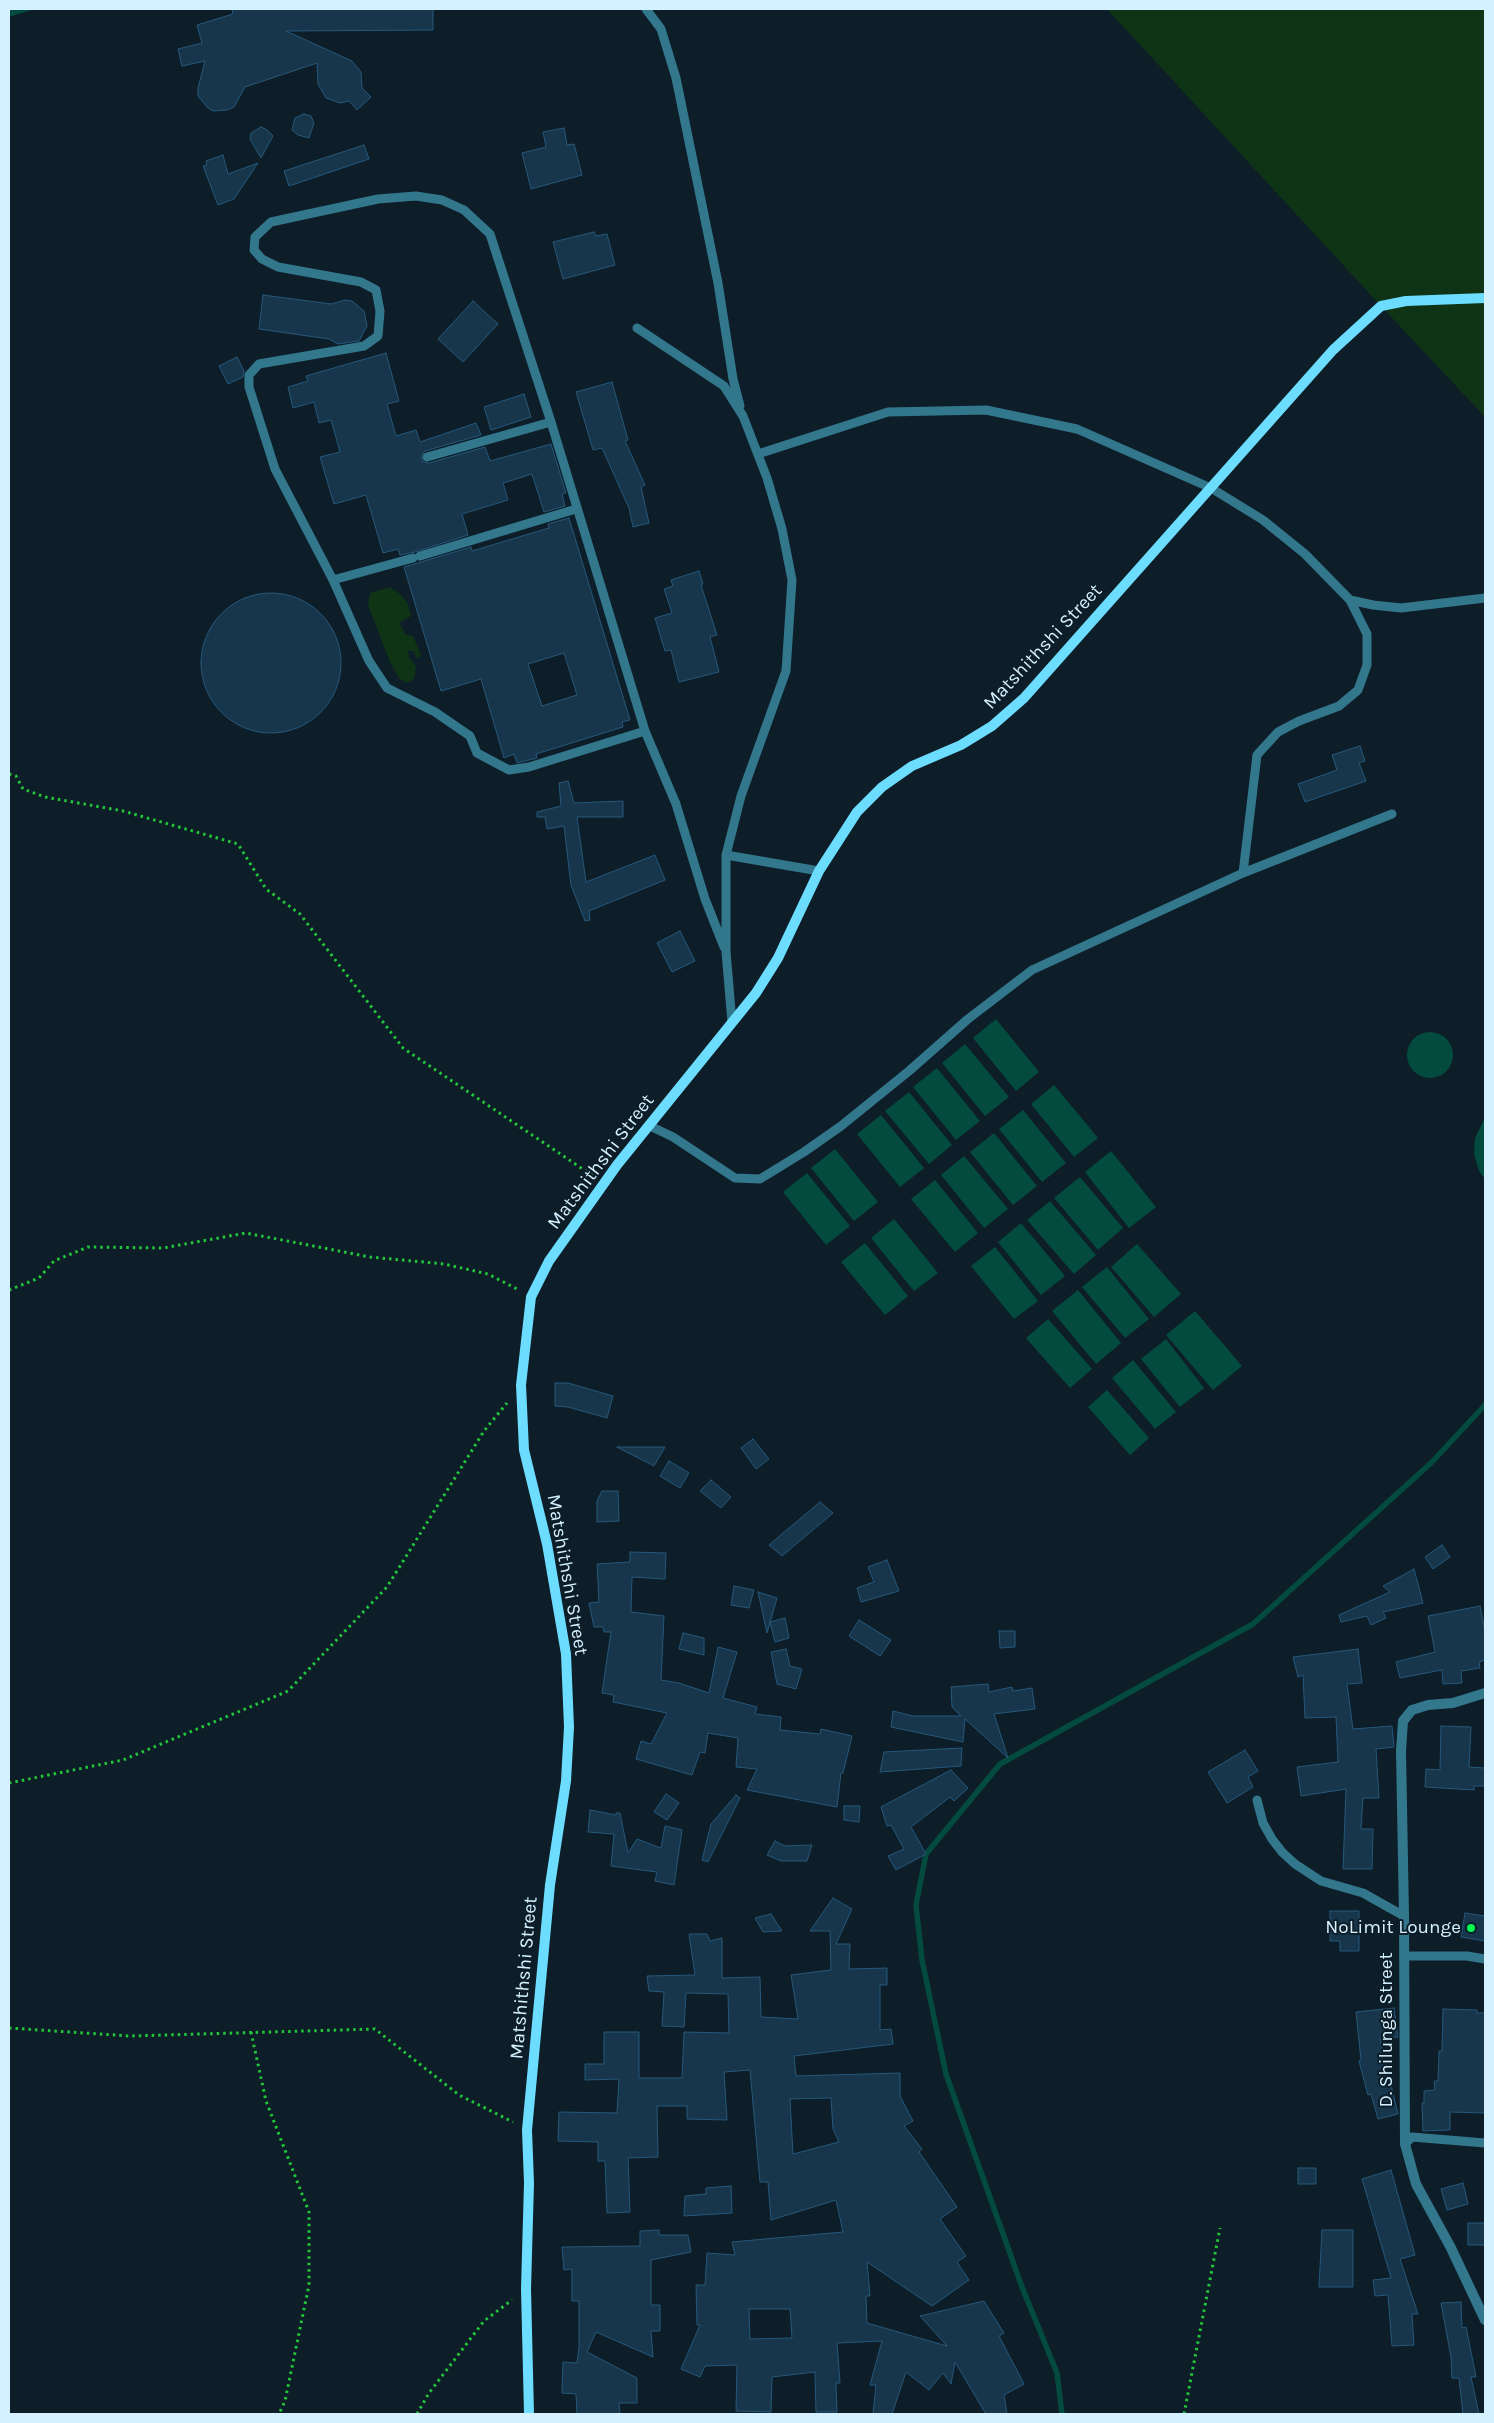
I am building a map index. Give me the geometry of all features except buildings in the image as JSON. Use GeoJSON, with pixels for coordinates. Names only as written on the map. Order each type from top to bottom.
{"type":"FeatureCollection","features":[{"type":"Feature","properties":{"kind":"main road","name":"Matshithshi Street"},"geometry":{"type":"LineString","coordinates":[[529,2414],[526,2289],[528,2130],[550,1885],[566,1781],[569,1727],[566,1654],[547,1544],[524,1450],[521,1385],[531,1297],[549,1261],[604,1184],[756,993],[778,958],[818,871],[857,812],[882,788],[912,766],[961,745],[992,726],[1024,698],[1332,350],[1381,306],[1406,301],[1485,298]]}},
{"type":"Feature","properties":{"kind":"street","name":"D. Shilunga Street"},"geometry":{"type":"LineString","coordinates":[[1485,1693],[1453,1703],[1428,1705],[1412,1710],[1403,1721],[1401,1751],[1404,1916],[1404,2144],[1416,2184],[1451,2248],[1485,2320]]}},
{"type":"Feature","properties":{"kind":"lane"},"geometry":{"type":"LineString","coordinates":[[646,9],[661,29],[676,78],[718,283],[733,379],[743,416],[758,454],[782,528],[792,580],[786,671],[741,796],[726,855],[726,952],[732,1022]]}},
{"type":"Feature","properties":{"kind":"lane"},"geometry":{"type":"LineString","coordinates":[[645,732],[529,767],[509,770],[492,763],[477,753],[470,736],[435,712],[387,688],[369,661],[333,580],[275,469],[249,387],[249,375],[259,364],[364,346],[378,336],[380,311],[376,290],[361,282],[278,267],[262,259],[254,250],[255,237],[271,222],[378,199],[416,196],[442,200],[464,210],[490,234],[551,422],[645,732],[676,804],[705,899],[726,952]]}},
{"type":"Feature","properties":{"kind":"lane"},"geometry":{"type":"LineString","coordinates":[[636,328],[724,386],[743,416]]}},
{"type":"Feature","properties":{"kind":"lane"},"geometry":{"type":"LineString","coordinates":[[758,454],[888,412],[986,410],[1077,429],[1211,488],[1263,520],[1305,554],[1350,600],[1367,634],[1368,665],[1358,690],[1339,706],[1299,720],[1278,732],[1257,755],[1243,873]]}},
{"type":"Feature","properties":{"kind":"lane"},"geometry":{"type":"LineString","coordinates":[[427,458],[551,422]]}},
{"type":"Feature","properties":{"kind":"lane"},"geometry":{"type":"LineString","coordinates":[[333,580],[576,509]]}},
{"type":"Feature","properties":{"kind":"lane"},"geometry":{"type":"LineString","coordinates":[[1350,600],[1401,608],[1485,598]]}},
{"type":"Feature","properties":{"kind":"lane"},"geometry":{"type":"LineString","coordinates":[[650,1126],[673,1137],[735,1178],[760,1179],[841,1126],[909,1072],[968,1019],[1032,970],[1243,873],[1392,814]]}},
{"type":"Feature","properties":{"kind":"lane"},"geometry":{"type":"LineString","coordinates":[[726,855],[818,871]]}},
{"type":"Feature","properties":{"kind":"lane"},"geometry":{"type":"LineString","coordinates":[[1257,1800],[1263,1822],[1272,1839],[1282,1852],[1301,1869],[1321,1881],[1363,1893],[1404,1916]]}},
{"type":"Feature","properties":{"kind":"lane"},"geometry":{"type":"LineString","coordinates":[[1404,1956],[1467,1956],[1485,1959]]}},
{"type":"Feature","properties":{"kind":"lane"},"geometry":{"type":"LineString","coordinates":[[1404,2144],[1412,2137],[1485,2143]]}},
{"type":"Feature","properties":{"kind":"path"},"geometry":{"type":"LineString","coordinates":[[9,774],[16,776],[23,789],[46,797],[123,811],[238,844],[266,889],[300,914],[403,1048],[604,1184]]}},
{"type":"Feature","properties":{"kind":"path"},"geometry":{"type":"LineString","coordinates":[[9,1290],[40,1278],[54,1261],[88,1247],[164,1248],[246,1233],[370,1257],[444,1264],[488,1274],[531,1297]]}},
{"type":"Feature","properties":{"kind":"path"},"geometry":{"type":"LineString","coordinates":[[9,1783],[124,1760],[288,1691],[387,1587],[484,1431],[521,1385]]}},
{"type":"Feature","properties":{"kind":"path"},"geometry":{"type":"LineString","coordinates":[[9,2028],[130,2036],[375,2029],[459,2095],[528,2130]]}},
{"type":"Feature","properties":{"kind":"path"},"geometry":{"type":"LineString","coordinates":[[251,2032],[266,2101],[309,2212],[309,2285],[285,2401],[279,2414]]}},
{"type":"Feature","properties":{"kind":"path"},"geometry":{"type":"LineString","coordinates":[[1184,2414],[1220,2228]]}},
{"type":"Feature","properties":{"kind":"path"},"geometry":{"type":"LineString","coordinates":[[418,2414],[430,2394],[484,2321],[526,2289]]}},
{"type":"Feature","properties":{"kind":"shaded area"},"geometry":{"type":"Polygon","coordinates":[[[9,9],[34,9],[9,17],[9,9]]]}},
{"type":"Feature","properties":{"kind":"shaded area"},"geometry":{"type":"Polygon","coordinates":[[[1107,9],[1485,9],[1485,417],[1381,306],[1107,9]]]}},
{"type":"Feature","properties":{"kind":"shaded area"},"geometry":{"type":"Polygon","coordinates":[[[390,587],[400,594],[408,604],[411,616],[399,623],[406,635],[413,636],[421,655],[418,659],[413,651],[408,651],[409,657],[416,667],[414,679],[407,683],[399,678],[390,662],[368,605],[370,593],[390,587]]]}},
{"type":"Feature","properties":{"kind":"shaded area"},"geometry":{"type":"Polygon","coordinates":[[[996,1019],[1039,1072],[1016,1091],[973,1038],[996,1019]]]}},
{"type":"Feature","properties":{"kind":"shaded area"},"geometry":{"type":"Polygon","coordinates":[[[1430,1032],[1443,1036],[1449,1042],[1453,1055],[1449,1068],[1443,1074],[1430,1078],[1417,1074],[1411,1068],[1407,1055],[1411,1042],[1417,1036],[1430,1032]]]}},
{"type":"Feature","properties":{"kind":"shaded area"},"geometry":{"type":"Polygon","coordinates":[[[965,1044],[1009,1097],[985,1116],[942,1063],[965,1044]]]}},
{"type":"Feature","properties":{"kind":"shaded area"},"geometry":{"type":"Polygon","coordinates":[[[937,1068],[980,1121],[956,1140],[913,1087],[937,1068]]]}},
{"type":"Feature","properties":{"kind":"shaded area"},"geometry":{"type":"Polygon","coordinates":[[[1054,1085],[1098,1138],[1074,1157],[1031,1104],[1054,1085]]]}},
{"type":"Feature","properties":{"kind":"shaded area"},"geometry":{"type":"Polygon","coordinates":[[[909,1092],[952,1145],[929,1164],[885,1111],[909,1092]]]}},
{"type":"Feature","properties":{"kind":"shaded area"},"geometry":{"type":"Polygon","coordinates":[[[1023,1110],[1066,1163],[1042,1182],[999,1129],[1023,1110]]]}},
{"type":"Feature","properties":{"kind":"shaded area"},"geometry":{"type":"Polygon","coordinates":[[[881,1115],[924,1168],[900,1187],[857,1134],[881,1115]]]}},
{"type":"Feature","properties":{"kind":"shaded area"},"geometry":{"type":"Polygon","coordinates":[[[1485,1118],[1485,1179],[1479,1171],[1474,1154],[1475,1138],[1485,1118]]]}},
{"type":"Feature","properties":{"kind":"shaded area"},"geometry":{"type":"Polygon","coordinates":[[[994,1133],[1037,1186],[1013,1205],[970,1152],[994,1133]]]}},
{"type":"Feature","properties":{"kind":"shaded area"},"geometry":{"type":"Polygon","coordinates":[[[835,1149],[878,1202],[854,1221],[811,1168],[835,1149]]]}},
{"type":"Feature","properties":{"kind":"shaded area"},"geometry":{"type":"Polygon","coordinates":[[[1111,1151],[1156,1207],[1129,1228],[1085,1172],[1111,1151]]]}},
{"type":"Feature","properties":{"kind":"shaded area"},"geometry":{"type":"Polygon","coordinates":[[[964,1156],[1008,1209],[984,1228],[941,1175],[964,1156]]]}},
{"type":"Feature","properties":{"kind":"shaded area"},"geometry":{"type":"Polygon","coordinates":[[[807,1173],[850,1226],[826,1245],[783,1192],[807,1173]]]}},
{"type":"Feature","properties":{"kind":"shaded area"},"geometry":{"type":"Polygon","coordinates":[[[1080,1177],[1123,1228],[1098,1250],[1054,1198],[1080,1177]]]}},
{"type":"Feature","properties":{"kind":"shaded area"},"geometry":{"type":"Polygon","coordinates":[[[935,1180],[978,1233],[955,1252],[911,1199],[935,1180]]]}},
{"type":"Feature","properties":{"kind":"shaded area"},"geometry":{"type":"Polygon","coordinates":[[[1050,1201],[1096,1255],[1074,1274],[1027,1220],[1050,1201]]]}},
{"type":"Feature","properties":{"kind":"shaded area"},"geometry":{"type":"Polygon","coordinates":[[[894,1219],[938,1273],[914,1291],[871,1238],[894,1219]]]}},
{"type":"Feature","properties":{"kind":"shaded area"},"geometry":{"type":"Polygon","coordinates":[[[1021,1223],[1065,1276],[1041,1295],[998,1242],[1021,1223]]]}},
{"type":"Feature","properties":{"kind":"shaded area"},"geometry":{"type":"Polygon","coordinates":[[[865,1243],[908,1296],[885,1315],[841,1262],[865,1243]]]}},
{"type":"Feature","properties":{"kind":"shaded area"},"geometry":{"type":"Polygon","coordinates":[[[1137,1244],[1181,1294],[1154,1317],[1111,1267],[1137,1244]]]}},
{"type":"Feature","properties":{"kind":"shaded area"},"geometry":{"type":"Polygon","coordinates":[[[995,1247],[1038,1301],[1014,1319],[971,1266],[995,1247]]]}},
{"type":"Feature","properties":{"kind":"shaded area"},"geometry":{"type":"Polygon","coordinates":[[[1107,1267],[1149,1319],[1125,1338],[1082,1287],[1107,1267]]]}},
{"type":"Feature","properties":{"kind":"shaded area"},"geometry":{"type":"Polygon","coordinates":[[[1078,1290],[1121,1343],[1096,1364],[1052,1311],[1078,1290]]]}},
{"type":"Feature","properties":{"kind":"shaded area"},"geometry":{"type":"Polygon","coordinates":[[[1195,1311],[1242,1366],[1213,1390],[1166,1335],[1195,1311]]]}},
{"type":"Feature","properties":{"kind":"shaded area"},"geometry":{"type":"Polygon","coordinates":[[[1048,1319],[1092,1369],[1070,1388],[1026,1338],[1048,1319]]]}},
{"type":"Feature","properties":{"kind":"shaded area"},"geometry":{"type":"Polygon","coordinates":[[[1166,1339],[1204,1388],[1180,1407],[1141,1359],[1166,1339]]]}},
{"type":"Feature","properties":{"kind":"shaded area"},"geometry":{"type":"Polygon","coordinates":[[[1133,1360],[1176,1412],[1155,1429],[1112,1378],[1133,1360]]]}},
{"type":"Feature","properties":{"kind":"shaded area"},"geometry":{"type":"Polygon","coordinates":[[[1107,1390],[1149,1438],[1130,1455],[1088,1407],[1107,1390]]]}},
{"type":"Feature","properties":{"kind":"waterway"},"geometry":{"type":"LineString","coordinates":[[1062,2414],[1057,2373],[1022,2287],[946,2074],[922,1960],[916,1905],[926,1854],[1000,1764],[1253,1624],[1431,1463],[1485,1405]]}},
{"type":"Feature","properties":{"kind":"place","name":"NoLimit Lounge"},"geometry":{"type":"Point","coordinates":[1471,1928]}}]}
